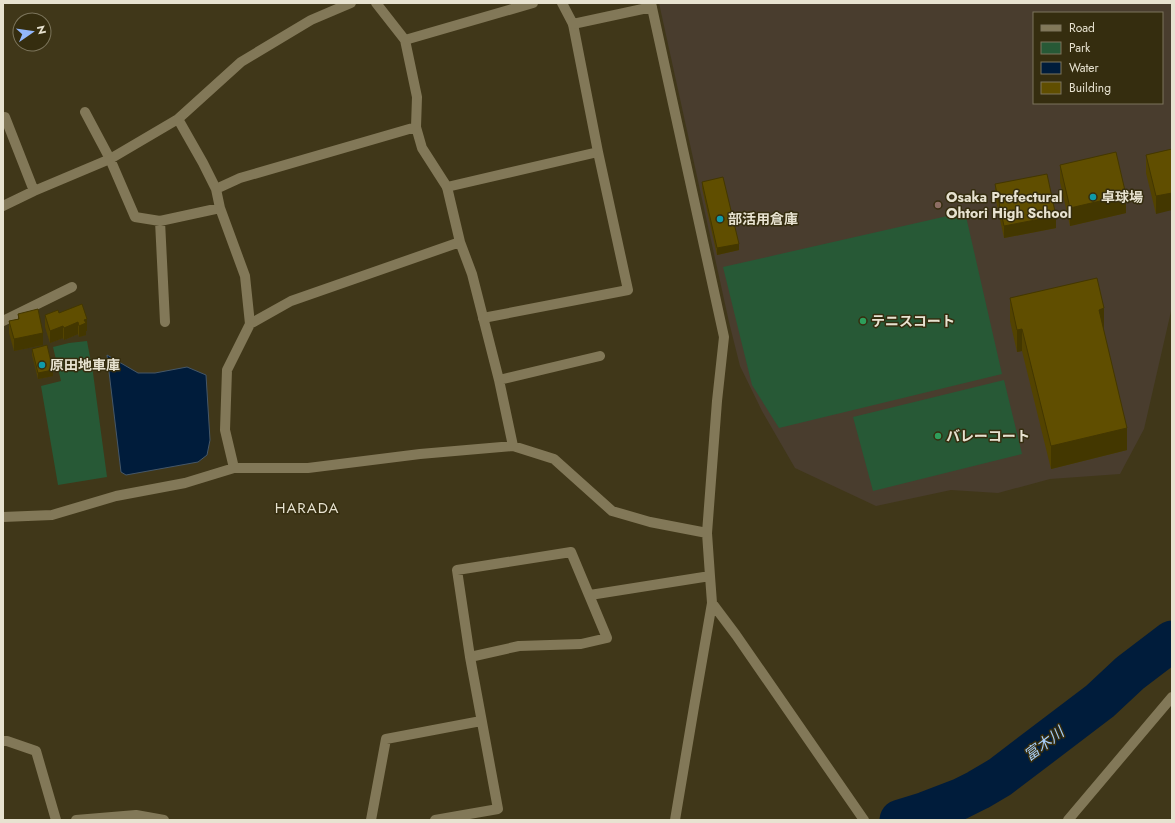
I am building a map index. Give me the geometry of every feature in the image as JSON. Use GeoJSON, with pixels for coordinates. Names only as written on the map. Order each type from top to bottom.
{"type":"FeatureCollection","features":[{"type":"Feature","properties":{"kind":"street"},"geometry":{"type":"LineString","coordinates":[[3,206],[34,191],[110,159],[178,119],[241,62],[311,20],[351,3]]}},
{"type":"Feature","properties":{"kind":"street"},"geometry":{"type":"LineString","coordinates":[[376,3],[405,40],[417,97],[416,127],[422,148],[447,187],[460,242],[472,274],[499,380],[513,446]]}},
{"type":"Feature","properties":{"kind":"street"},"geometry":{"type":"LineString","coordinates":[[405,40],[533,3]]}},
{"type":"Feature","properties":{"kind":"street"},"geometry":{"type":"LineString","coordinates":[[483,318],[628,290],[598,152],[573,24],[562,3]]}},
{"type":"Feature","properties":{"kind":"street"},"geometry":{"type":"LineString","coordinates":[[573,24],[651,5],[724,337],[717,402],[707,533],[712,603],[674,820]]}},
{"type":"Feature","properties":{"kind":"street"},"geometry":{"type":"LineString","coordinates":[[85,112],[110,159],[135,217],[160,221],[220,208]]}},
{"type":"Feature","properties":{"kind":"street"},"geometry":{"type":"LineString","coordinates":[[5,117],[34,191]]}},
{"type":"Feature","properties":{"kind":"street"},"geometry":{"type":"LineString","coordinates":[[178,119],[203,163],[216,190],[220,208],[244,276],[250,324],[227,370],[225,430],[234,468]]}},
{"type":"Feature","properties":{"kind":"street"},"geometry":{"type":"LineString","coordinates":[[216,190],[240,178],[416,127]]}},
{"type":"Feature","properties":{"kind":"street"},"geometry":{"type":"LineString","coordinates":[[447,187],[598,152]]}},
{"type":"Feature","properties":{"kind":"street"},"geometry":{"type":"LineString","coordinates":[[160,221],[165,322]]}},
{"type":"Feature","properties":{"kind":"street"},"geometry":{"type":"LineString","coordinates":[[250,324],[291,301],[460,242]]}},
{"type":"Feature","properties":{"kind":"street"},"geometry":{"type":"LineString","coordinates":[[3,321],[72,287]]}},
{"type":"Feature","properties":{"kind":"street"},"geometry":{"type":"LineString","coordinates":[[499,380],[600,356]]}},
{"type":"Feature","properties":{"kind":"street"},"geometry":{"type":"LineString","coordinates":[[3,517],[52,515],[116,496],[185,483],[234,468],[308,468],[420,454],[513,446],[554,459],[612,511],[650,522],[707,533]]}},
{"type":"Feature","properties":{"kind":"street"},"geometry":{"type":"LineString","coordinates":[[435,820],[498,809],[470,657],[457,570],[571,552],[607,638],[581,644],[519,646],[470,657]]}},
{"type":"Feature","properties":{"kind":"street"},"geometry":{"type":"LineString","coordinates":[[590,595],[710,576]]}},
{"type":"Feature","properties":{"kind":"street"},"geometry":{"type":"LineString","coordinates":[[712,603],[864,820]]}},
{"type":"Feature","properties":{"kind":"street"},"geometry":{"type":"LineString","coordinates":[[1068,820],[1172,697]]}},
{"type":"Feature","properties":{"kind":"street"},"geometry":{"type":"LineString","coordinates":[[371,820],[386,739],[481,721]]}},
{"type":"Feature","properties":{"kind":"street"},"geometry":{"type":"LineString","coordinates":[[3,741],[36,751],[56,820]]}},
{"type":"Feature","properties":{"kind":"street"},"geometry":{"type":"LineString","coordinates":[[76,820],[136,815],[164,820]]}},
{"type":"Feature","properties":{"kind":"shaded area","name":"Osaka Prefectural Ohtori High School"},"geometry":{"type":"Polygon","coordinates":[[[659,3],[1172,3],[1172,307],[1144,429],[1120,474],[1050,479],[998,493],[951,490],[876,506],[795,468],[762,411],[740,366],[659,3]]]}},
{"type":"Feature","properties":{"kind":"green space","name":"テニスコート"},"geometry":{"type":"Polygon","coordinates":[[[965,212],[1002,374],[779,428],[752,385],[723,267],[965,212]]]}},
{"type":"Feature","properties":{"kind":"green space"},"geometry":{"type":"Polygon","coordinates":[[[87,341],[93,373],[107,477],[58,485],[41,386],[61,381],[53,347],[87,341]]]}},
{"type":"Feature","properties":{"kind":"green space","name":"バレーコート"},"geometry":{"type":"Polygon","coordinates":[[[1004,380],[1022,454],[873,491],[853,417],[1004,380]]]}},
{"type":"Feature","properties":{"kind":"water"},"geometry":{"type":"Polygon","coordinates":[[[107,355],[138,373],[155,373],[187,367],[206,375],[210,440],[207,455],[198,462],[126,475],[121,472],[107,355]]]}},
{"type":"Feature","properties":{"kind":"building"},"geometry":{"type":"Polygon","coordinates":[[[1172,149],[1172,193],[1156,196],[1146,155],[1172,149]]]}},
{"type":"Feature","properties":{"kind":"building"},"geometry":{"type":"Polygon","coordinates":[[[1116,152],[1126,195],[1070,208],[1060,165],[1116,152]]]}},
{"type":"Feature","properties":{"kind":"building"},"geometry":{"type":"Polygon","coordinates":[[[1047,174],[1056,216],[1004,226],[995,184],[1047,174]]]}},
{"type":"Feature","properties":{"kind":"building","name":"部活用倉庫"},"geometry":{"type":"Polygon","coordinates":[[[723,177],[739,244],[717,248],[702,182],[723,177]]]}},
{"type":"Feature","properties":{"kind":"building"},"geometry":{"type":"Polygon","coordinates":[[[1097,278],[1104,308],[1099,310],[1127,428],[1051,446],[1022,329],[1017,330],[1010,298],[1097,278]]]}},
{"type":"Feature","properties":{"kind":"building"},"geometry":{"type":"Polygon","coordinates":[[[82,304],[87,319],[84,320],[86,323],[79,326],[78,322],[64,328],[63,326],[50,331],[45,315],[58,310],[59,313],[82,304]]]}},
{"type":"Feature","properties":{"kind":"building"},"geometry":{"type":"Polygon","coordinates":[[[38,309],[43,333],[14,339],[9,321],[19,319],[18,314],[38,309]]]}},
{"type":"Feature","properties":{"kind":"building","name":"原田地車庫"},"geometry":{"type":"Polygon","coordinates":[[[47,345],[53,370],[38,373],[32,349],[47,345]]]}},
{"type":"Feature","properties":{"kind":"waterway","name":"富木川"},"geometry":{"type":"LineString","coordinates":[[900,820],[960,799],[1000,777],[1100,701],[1130,673],[1172,641]]}},
{"type":"Feature","properties":{"kind":"place","name":"卓球場"},"geometry":{"type":"Point","coordinates":[1093,197]}},
{"type":"Feature","properties":{"kind":"place","name":"Osaka Prefectural Ohtori High School"},"geometry":{"type":"Point","coordinates":[938,205]}},
{"type":"Feature","properties":{"kind":"place","name":"部活用倉庫"},"geometry":{"type":"Point","coordinates":[720,219]}},
{"type":"Feature","properties":{"kind":"place","name":"テニスコート"},"geometry":{"type":"Point","coordinates":[863,321]}},
{"type":"Feature","properties":{"kind":"place","name":"原田地車庫"},"geometry":{"type":"Point","coordinates":[42,365]}},
{"type":"Feature","properties":{"kind":"place","name":"バレーコート"},"geometry":{"type":"Point","coordinates":[938,436]}},
{"type":"Feature","properties":{"kind":"district","name":"HARADA"},"geometry":{"type":"Point","coordinates":[307,508]}}]}
